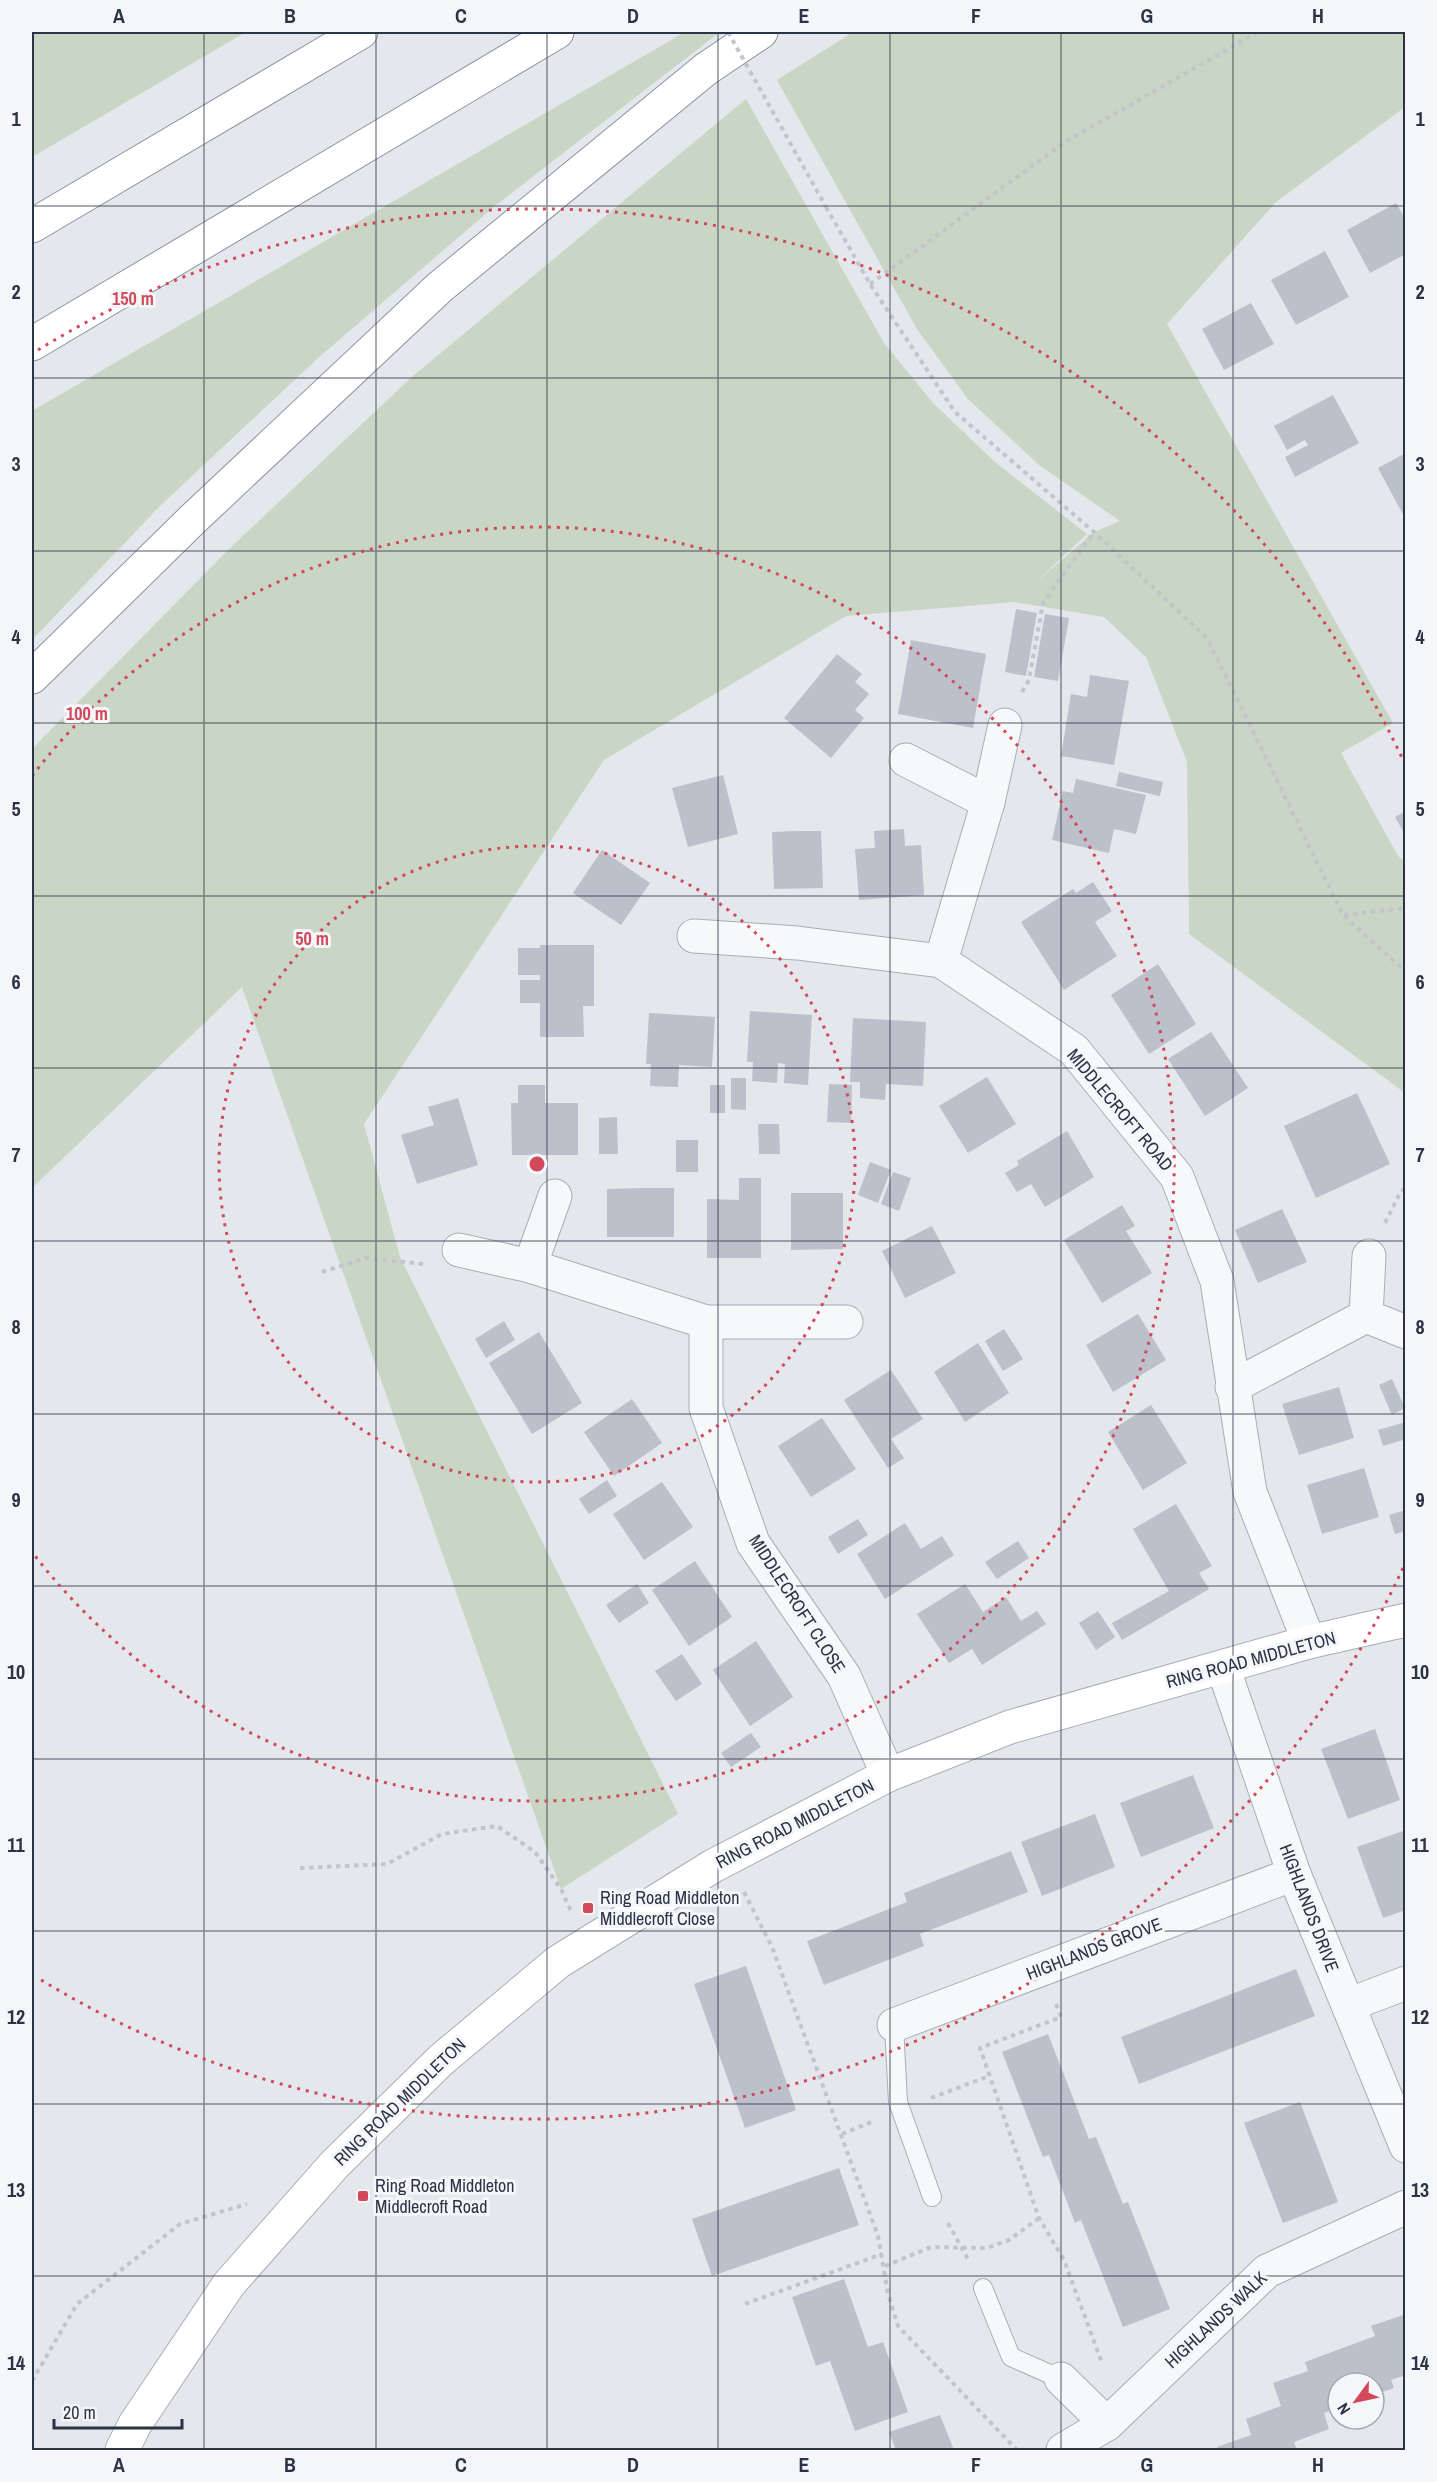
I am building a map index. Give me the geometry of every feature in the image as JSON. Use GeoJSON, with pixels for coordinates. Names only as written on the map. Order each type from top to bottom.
{"type":"FeatureCollection","features":[{"type":"Feature","properties":{"kind":"main road"},"geometry":{"type":"LineString","coordinates":[[32,226],[361,32]]}},
{"type":"Feature","properties":{"kind":"main road"},"geometry":{"type":"LineString","coordinates":[[32,344],[558,32]]}},
{"type":"Feature","properties":{"kind":"main road"},"geometry":{"type":"LineString","coordinates":[[32,677],[193,519],[440,288],[706,69],[761,32]]}},
{"type":"Feature","properties":{"kind":"main road","name":"RING ROAD MIDDLETON"},"geometry":{"type":"LineString","coordinates":[[122,2451],[135,2424],[229,2284],[335,2163],[441,2060],[558,1962],[727,1859],[888,1775],[1010,1727],[1310,1642],[1406,1620]]}},
{"type":"Feature","properties":{"kind":"street"},"geometry":{"type":"LineString","coordinates":[[941,961],[988,802],[1005,725]]}},
{"type":"Feature","properties":{"kind":"street"},"geometry":{"type":"LineString","coordinates":[[906,760],[988,802]]}},
{"type":"Feature","properties":{"kind":"street","name":"MIDDLECROFT ROAD"},"geometry":{"type":"LineString","coordinates":[[694,936],[797,943],[941,961],[1074,1050],[1177,1177],[1217,1281],[1250,1492],[1310,1642]]}},
{"type":"Feature","properties":{"kind":"street"},"geometry":{"type":"LineString","coordinates":[[530,1266],[555,1196]]}},
{"type":"Feature","properties":{"kind":"street"},"geometry":{"type":"LineString","coordinates":[[459,1250],[530,1266],[706,1322],[846,1322]]}},
{"type":"Feature","properties":{"kind":"street"},"geometry":{"type":"LineString","coordinates":[[1366,1316],[1369,1256]]}},
{"type":"Feature","properties":{"kind":"street"},"geometry":{"type":"LineString","coordinates":[[1232,1388],[1366,1316]]}},
{"type":"Feature","properties":{"kind":"street"},"geometry":{"type":"LineString","coordinates":[[1366,1316],[1406,1332]]}},
{"type":"Feature","properties":{"kind":"street","name":"MIDDLECROFT CLOSE"},"geometry":{"type":"LineString","coordinates":[[706,1322],[706,1408],[753,1543],[844,1676],[888,1775]]}},
{"type":"Feature","properties":{"kind":"street","name":"HIGHLANDS DRIVE"},"geometry":{"type":"LineString","coordinates":[[1223,1666],[1294,1874],[1406,2146]]}},
{"type":"Feature","properties":{"kind":"street","name":"HIGHLANDS GROVE"},"geometry":{"type":"LineString","coordinates":[[894,2025],[1294,1874]]}},
{"type":"Feature","properties":{"kind":"street"},"geometry":{"type":"LineString","coordinates":[[1348,2005],[1406,1983]]}},
{"type":"Feature","properties":{"kind":"street","name":"HIGHLANDS WALK"},"geometry":{"type":"LineString","coordinates":[[1063,2451],[1114,2418],[1267,2271],[1406,2207]]}},
{"type":"Feature","properties":{"kind":"street"},"geometry":{"type":"LineString","coordinates":[[1061,2379],[1114,2418]]}},
{"type":"Feature","properties":{"kind":"lane"},"geometry":{"type":"LineString","coordinates":[[894,2025],[898,2102],[932,2197]]}},
{"type":"Feature","properties":{"kind":"lane"},"geometry":{"type":"LineString","coordinates":[[983,2288],[1011,2357],[1061,2379]]}},
{"type":"Feature","properties":{"kind":"path"},"geometry":{"type":"LineString","coordinates":[[728,32],[870,284],[955,412],[1094,532],[1207,638],[1343,915],[1406,972]]}},
{"type":"Feature","properties":{"kind":"path"},"geometry":{"type":"LineString","coordinates":[[870,284],[1065,142],[1258,32]]}},
{"type":"Feature","properties":{"kind":"path"},"geometry":{"type":"LineString","coordinates":[[1005,725],[1029,680],[1043,603],[1094,532]]}},
{"type":"Feature","properties":{"kind":"path"},"geometry":{"type":"LineString","coordinates":[[1343,915],[1406,908]]}},
{"type":"Feature","properties":{"kind":"path"},"geometry":{"type":"LineString","coordinates":[[321,1272],[366,1258],[435,1265],[459,1250]]}},
{"type":"Feature","properties":{"kind":"path"},"geometry":{"type":"LineString","coordinates":[[300,1868],[387,1864],[442,1834],[497,1826],[535,1852],[561,1889],[587,1944]]}},
{"type":"Feature","properties":{"kind":"path"},"geometry":{"type":"LineString","coordinates":[[727,1859],[772,1947],[875,2226],[885,2266],[888,2294],[898,2326],[1017,2451]]}},
{"type":"Feature","properties":{"kind":"path"},"geometry":{"type":"LineString","coordinates":[[1043,1968],[1061,2017],[980,2049],[1039,2218],[1064,2260],[1114,2418]]}},
{"type":"Feature","properties":{"kind":"path"},"geometry":{"type":"LineString","coordinates":[[932,2197],[983,2288]]}},
{"type":"Feature","properties":{"kind":"path"},"geometry":{"type":"LineString","coordinates":[[32,2381],[77,2304],[180,2224],[255,2201]]}},
{"type":"Feature","properties":{"kind":"path"},"geometry":{"type":"LineString","coordinates":[[885,2266],[931,2247],[987,2248],[1010,2240],[1039,2218]]}},
{"type":"Feature","properties":{"kind":"path"},"geometry":{"type":"LineString","coordinates":[[745,2304],[882,2254]]}},
{"type":"Feature","properties":{"kind":"green space"},"geometry":{"type":"Polygon","coordinates":[[[32,32],[246,32],[32,157],[32,32]]]}},
{"type":"Feature","properties":{"kind":"green space"},"geometry":{"type":"Polygon","coordinates":[[[685,32],[720,32],[496,205],[318,358],[160,506],[32,640],[32,411],[685,32]]]}},
{"type":"Feature","properties":{"kind":"green space"},"geometry":{"type":"Polygon","coordinates":[[[853,32],[1405,32],[1405,107],[1276,202],[1167,324],[1393,723],[1341,753],[1398,856],[1405,861],[1405,1093],[1189,934],[1187,762],[1146,657],[1104,617],[1015,602],[846,616],[604,760],[364,1124],[400,1257],[678,1814],[561,1889],[242,987],[32,1188],[32,749],[231,547],[413,376],[746,99],[884,343],[933,403],[995,462],[1087,534],[1035,583],[1094,532],[1120,521],[1039,465],[968,399],[917,329],[777,80],[853,32]]]}},
{"type":"Feature","properties":{"kind":"building"},"geometry":{"type":"Polygon","coordinates":[[[1396,203],[1406,220],[1406,254],[1370,273],[1347,230],[1396,203]]]}},
{"type":"Feature","properties":{"kind":"building"},"geometry":{"type":"Polygon","coordinates":[[[1325,251],[1349,297],[1296,325],[1271,280],[1325,251]]]}},
{"type":"Feature","properties":{"kind":"building"},"geometry":{"type":"Polygon","coordinates":[[[1251,303],[1274,344],[1224,370],[1202,329],[1251,303]]]}},
{"type":"Feature","properties":{"kind":"building"},"geometry":{"type":"Polygon","coordinates":[[[1333,395],[1359,443],[1295,477],[1285,457],[1308,445],[1305,440],[1287,450],[1274,426],[1333,395]]]}},
{"type":"Feature","properties":{"kind":"building"},"geometry":{"type":"Polygon","coordinates":[[[1406,453],[1406,520],[1378,468],[1406,453]]]}},
{"type":"Feature","properties":{"kind":"building"},"geometry":{"type":"Polygon","coordinates":[[[1016,609],[1037,613],[1026,676],[1005,672],[1016,609]]]}},
{"type":"Feature","properties":{"kind":"building"},"geometry":{"type":"Polygon","coordinates":[[[1045,614],[1069,618],[1058,681],[1034,677],[1045,614]]]}},
{"type":"Feature","properties":{"kind":"building"},"geometry":{"type":"Polygon","coordinates":[[[911,640],[986,654],[973,728],[898,714],[911,640]]]}},
{"type":"Feature","properties":{"kind":"building"},"geometry":{"type":"Polygon","coordinates":[[[837,654],[862,674],[855,682],[869,694],[855,710],[864,718],[831,758],[784,718],[837,654]]]}},
{"type":"Feature","properties":{"kind":"building"},"geometry":{"type":"Polygon","coordinates":[[[1090,675],[1129,681],[1114,765],[1061,756],[1071,694],[1087,697],[1090,675]]]}},
{"type":"Feature","properties":{"kind":"building"},"geometry":{"type":"Polygon","coordinates":[[[1119,772],[1163,782],[1160,796],[1116,786],[1119,772]]]}},
{"type":"Feature","properties":{"kind":"building"},"geometry":{"type":"Polygon","coordinates":[[[723,775],[738,834],[688,847],[672,788],[723,775]]]}},
{"type":"Feature","properties":{"kind":"building"},"geometry":{"type":"Polygon","coordinates":[[[1076,779],[1146,795],[1136,834],[1114,829],[1109,853],[1052,840],[1063,791],[1073,793],[1076,779]]]}},
{"type":"Feature","properties":{"kind":"building"},"geometry":{"type":"Polygon","coordinates":[[[1406,811],[1406,836],[1395,817],[1406,811]]]}},
{"type":"Feature","properties":{"kind":"building"},"geometry":{"type":"Polygon","coordinates":[[[904,829],[905,846],[921,845],[924,895],[859,900],[855,849],[875,848],[874,831],[904,829]]]}},
{"type":"Feature","properties":{"kind":"building"},"geometry":{"type":"Polygon","coordinates":[[[821,831],[823,888],[774,889],[772,832],[821,831]]]}},
{"type":"Feature","properties":{"kind":"building"},"geometry":{"type":"Polygon","coordinates":[[[602,850],[650,883],[621,925],[573,893],[602,850]]]}},
{"type":"Feature","properties":{"kind":"building"},"geometry":{"type":"Polygon","coordinates":[[[1093,882],[1112,911],[1095,922],[1117,956],[1064,990],[1021,922],[1073,889],[1076,893],[1093,882]]]}},
{"type":"Feature","properties":{"kind":"building"},"geometry":{"type":"Polygon","coordinates":[[[540,945],[594,945],[594,1006],[583,1006],[584,1037],[540,1037],[540,1003],[520,1003],[520,980],[540,980],[540,975],[518,975],[518,948],[540,948],[540,945]]]}},
{"type":"Feature","properties":{"kind":"building"},"geometry":{"type":"Polygon","coordinates":[[[1158,964],[1196,1024],[1149,1054],[1111,995],[1158,964]]]}},
{"type":"Feature","properties":{"kind":"building"},"geometry":{"type":"Polygon","coordinates":[[[750,1011],[812,1015],[808,1085],[784,1083],[785,1064],[778,1063],[777,1083],[752,1081],[753,1062],[747,1062],[750,1011]]]}},
{"type":"Feature","properties":{"kind":"building"},"geometry":{"type":"Polygon","coordinates":[[[649,1013],[715,1017],[712,1067],[679,1065],[678,1087],[650,1086],[651,1064],[646,1064],[649,1013]]]}},
{"type":"Feature","properties":{"kind":"building"},"geometry":{"type":"Polygon","coordinates":[[[853,1018],[926,1022],[923,1086],[886,1084],[885,1100],[860,1098],[860,1082],[850,1082],[853,1018]]]}},
{"type":"Feature","properties":{"kind":"building"},"geometry":{"type":"Polygon","coordinates":[[[1211,1032],[1248,1088],[1205,1116],[1168,1059],[1211,1032]]]}},
{"type":"Feature","properties":{"kind":"building"},"geometry":{"type":"Polygon","coordinates":[[[987,1077],[1016,1124],[968,1153],[939,1106],[987,1077]]]}},
{"type":"Feature","properties":{"kind":"building"},"geometry":{"type":"Polygon","coordinates":[[[731,1078],[746,1078],[746,1110],[731,1109],[731,1078]]]}},
{"type":"Feature","properties":{"kind":"building"},"geometry":{"type":"Polygon","coordinates":[[[829,1084],[852,1085],[851,1123],[827,1122],[829,1084]]]}},
{"type":"Feature","properties":{"kind":"building"},"geometry":{"type":"Polygon","coordinates":[[[518,1085],[545,1085],[545,1103],[578,1103],[578,1155],[512,1155],[511,1103],[518,1103],[518,1085]]]}},
{"type":"Feature","properties":{"kind":"building"},"geometry":{"type":"Polygon","coordinates":[[[710,1085],[725,1085],[725,1113],[710,1113],[710,1085]]]}},
{"type":"Feature","properties":{"kind":"building"},"geometry":{"type":"Polygon","coordinates":[[[1357,1093],[1390,1164],[1316,1198],[1284,1126],[1357,1093]]]}},
{"type":"Feature","properties":{"kind":"building"},"geometry":{"type":"Polygon","coordinates":[[[458,1098],[478,1165],[417,1184],[401,1135],[434,1125],[428,1107],[458,1098]]]}},
{"type":"Feature","properties":{"kind":"building"},"geometry":{"type":"Polygon","coordinates":[[[617,1117],[618,1154],[599,1154],[599,1118],[617,1117]]]}},
{"type":"Feature","properties":{"kind":"building"},"geometry":{"type":"Polygon","coordinates":[[[758,1124],[779,1124],[780,1154],[759,1154],[758,1124]]]}},
{"type":"Feature","properties":{"kind":"building"},"geometry":{"type":"Polygon","coordinates":[[[1067,1131],[1094,1177],[1045,1207],[1031,1184],[1017,1192],[1005,1173],[1019,1165],[1017,1161],[1067,1131]]]}},
{"type":"Feature","properties":{"kind":"building"},"geometry":{"type":"Polygon","coordinates":[[[676,1140],[698,1140],[698,1172],[676,1172],[676,1140]]]}},
{"type":"Feature","properties":{"kind":"building"},"geometry":{"type":"Polygon","coordinates":[[[870,1162],[891,1170],[878,1203],[858,1195],[870,1162]]]}},
{"type":"Feature","properties":{"kind":"building"},"geometry":{"type":"Polygon","coordinates":[[[893,1172],[911,1178],[899,1211],[881,1204],[893,1172]]]}},
{"type":"Feature","properties":{"kind":"building"},"geometry":{"type":"Polygon","coordinates":[[[739,1178],[761,1178],[761,1258],[707,1258],[707,1199],[739,1200],[739,1178]]]}},
{"type":"Feature","properties":{"kind":"building"},"geometry":{"type":"Polygon","coordinates":[[[674,1188],[674,1237],[607,1237],[607,1189],[674,1188]]]}},
{"type":"Feature","properties":{"kind":"building"},"geometry":{"type":"Polygon","coordinates":[[[791,1193],[843,1193],[843,1249],[791,1250],[791,1193]]]}},
{"type":"Feature","properties":{"kind":"building"},"geometry":{"type":"Polygon","coordinates":[[[1122,1205],[1135,1226],[1126,1231],[1152,1273],[1102,1303],[1064,1240],[1122,1205]]]}},
{"type":"Feature","properties":{"kind":"building"},"geometry":{"type":"Polygon","coordinates":[[[1282,1209],[1307,1262],[1258,1283],[1235,1230],[1282,1209]]]}},
{"type":"Feature","properties":{"kind":"building"},"geometry":{"type":"Polygon","coordinates":[[[932,1226],[956,1273],[905,1298],[882,1251],[932,1226]]]}},
{"type":"Feature","properties":{"kind":"building"},"geometry":{"type":"Polygon","coordinates":[[[1138,1314],[1166,1360],[1113,1392],[1086,1345],[1138,1314]]]}},
{"type":"Feature","properties":{"kind":"building"},"geometry":{"type":"Polygon","coordinates":[[[504,1321],[515,1340],[486,1358],[475,1339],[504,1321]]]}},
{"type":"Feature","properties":{"kind":"building"},"geometry":{"type":"Polygon","coordinates":[[[1004,1329],[1023,1359],[1003,1371],[985,1341],[1004,1329]]]}},
{"type":"Feature","properties":{"kind":"building"},"geometry":{"type":"Polygon","coordinates":[[[539,1332],[582,1403],[532,1434],[489,1363],[539,1332]]]}},
{"type":"Feature","properties":{"kind":"building"},"geometry":{"type":"Polygon","coordinates":[[[978,1343],[1009,1393],[965,1422],[934,1372],[978,1343]]]}},
{"type":"Feature","properties":{"kind":"building"},"geometry":{"type":"Polygon","coordinates":[[[891,1370],[923,1419],[891,1439],[904,1458],[888,1468],[844,1400],[891,1370]]]}},
{"type":"Feature","properties":{"kind":"building"},"geometry":{"type":"Polygon","coordinates":[[[1392,1379],[1405,1408],[1392,1415],[1379,1385],[1392,1379]]]}},
{"type":"Feature","properties":{"kind":"building"},"geometry":{"type":"Polygon","coordinates":[[[1339,1387],[1354,1438],[1299,1455],[1282,1404],[1339,1387]]]}},
{"type":"Feature","properties":{"kind":"building"},"geometry":{"type":"Polygon","coordinates":[[[632,1399],[662,1443],[614,1476],[584,1432],[632,1399]]]}},
{"type":"Feature","properties":{"kind":"building"},"geometry":{"type":"Polygon","coordinates":[[[1151,1405],[1187,1463],[1143,1490],[1108,1432],[1151,1405]]]}},
{"type":"Feature","properties":{"kind":"building"},"geometry":{"type":"Polygon","coordinates":[[[822,1418],[856,1469],[811,1497],[778,1446],[822,1418]]]}},
{"type":"Feature","properties":{"kind":"building"},"geometry":{"type":"Polygon","coordinates":[[[1406,1422],[1406,1439],[1383,1446],[1378,1430],[1406,1422]]]}},
{"type":"Feature","properties":{"kind":"building"},"geometry":{"type":"Polygon","coordinates":[[[1364,1468],[1379,1517],[1322,1534],[1307,1485],[1364,1468]]]}},
{"type":"Feature","properties":{"kind":"building"},"geometry":{"type":"Polygon","coordinates":[[[607,1480],[617,1496],[589,1514],[579,1499],[607,1480]]]}},
{"type":"Feature","properties":{"kind":"building"},"geometry":{"type":"Polygon","coordinates":[[[662,1482],[693,1527],[644,1560],[613,1514],[662,1482]]]}},
{"type":"Feature","properties":{"kind":"building"},"geometry":{"type":"Polygon","coordinates":[[[1176,1504],[1212,1566],[1199,1573],[1209,1589],[1122,1640],[1112,1623],[1169,1591],[1133,1529],[1176,1504]]]}},
{"type":"Feature","properties":{"kind":"building"},"geometry":{"type":"Polygon","coordinates":[[[1406,1510],[1406,1531],[1395,1534],[1389,1515],[1406,1510]]]}},
{"type":"Feature","properties":{"kind":"building"},"geometry":{"type":"Polygon","coordinates":[[[858,1519],[868,1535],[838,1554],[828,1537],[858,1519]]]}},
{"type":"Feature","properties":{"kind":"building"},"geometry":{"type":"Polygon","coordinates":[[[905,1523],[921,1549],[942,1536],[954,1555],[885,1599],[857,1554],[905,1523]]]}},
{"type":"Feature","properties":{"kind":"building"},"geometry":{"type":"Polygon","coordinates":[[[1018,1541],[1029,1558],[997,1579],[985,1562],[1018,1541]]]}},
{"type":"Feature","properties":{"kind":"building"},"geometry":{"type":"Polygon","coordinates":[[[695,1561],[732,1617],[689,1646],[652,1590],[695,1561]]]}},
{"type":"Feature","properties":{"kind":"building"},"geometry":{"type":"Polygon","coordinates":[[[637,1584],[649,1603],[619,1623],[606,1605],[637,1584]]]}},
{"type":"Feature","properties":{"kind":"building"},"geometry":{"type":"Polygon","coordinates":[[[965,1584],[983,1612],[1006,1597],[1021,1621],[1037,1611],[1046,1624],[982,1665],[972,1649],[949,1663],[917,1614],[965,1584]]]}},
{"type":"Feature","properties":{"kind":"building"},"geometry":{"type":"Polygon","coordinates":[[[1098,1611],[1115,1637],[1096,1650],[1079,1623],[1098,1611]]]}},
{"type":"Feature","properties":{"kind":"building"},"geometry":{"type":"Polygon","coordinates":[[[756,1641],[793,1697],[750,1726],[713,1670],[756,1641]]]}},
{"type":"Feature","properties":{"kind":"building"},"geometry":{"type":"Polygon","coordinates":[[[682,1654],[702,1684],[676,1701],[655,1671],[682,1654]]]}},
{"type":"Feature","properties":{"kind":"building"},"geometry":{"type":"Polygon","coordinates":[[[1375,1729],[1400,1800],[1348,1819],[1321,1749],[1375,1729]]]}},
{"type":"Feature","properties":{"kind":"building"},"geometry":{"type":"Polygon","coordinates":[[[751,1733],[761,1747],[731,1767],[721,1753],[751,1733]]]}},
{"type":"Feature","properties":{"kind":"building"},"geometry":{"type":"Polygon","coordinates":[[[1193,1775],[1214,1828],[1141,1857],[1120,1803],[1193,1775]]]}},
{"type":"Feature","properties":{"kind":"building"},"geometry":{"type":"Polygon","coordinates":[[[1095,1814],[1115,1867],[1042,1896],[1021,1842],[1095,1814]]]}},
{"type":"Feature","properties":{"kind":"building"},"geometry":{"type":"Polygon","coordinates":[[[1406,1830],[1406,1910],[1383,1918],[1357,1847],[1406,1830]]]}},
{"type":"Feature","properties":{"kind":"building"},"geometry":{"type":"Polygon","coordinates":[[[1011,1851],[1028,1892],[920,1934],[924,1946],[824,1985],[807,1941],[907,1902],[904,1893],[1011,1851]]]}},
{"type":"Feature","properties":{"kind":"building"},"geometry":{"type":"Polygon","coordinates":[[[746,1966],[796,2110],[745,2128],[694,1984],[746,1966]]]}},
{"type":"Feature","properties":{"kind":"building"},"geometry":{"type":"Polygon","coordinates":[[[1296,1969],[1315,2016],[1139,2084],[1121,2037],[1296,1969]]]}},
{"type":"Feature","properties":{"kind":"building"},"geometry":{"type":"Polygon","coordinates":[[[1048,2034],[1089,2139],[1096,2137],[1123,2204],[1128,2202],[1170,2309],[1123,2327],[1081,2220],[1075,2223],[1049,2155],[1043,2157],[1002,2052],[1048,2034]]]}},
{"type":"Feature","properties":{"kind":"building"},"geometry":{"type":"Polygon","coordinates":[[[1300,2102],[1338,2202],[1283,2223],[1244,2123],[1300,2102]]]}},
{"type":"Feature","properties":{"kind":"building"},"geometry":{"type":"Polygon","coordinates":[[[839,2168],[859,2225],[712,2276],[692,2219],[839,2168]]]}},
{"type":"Feature","properties":{"kind":"building"},"geometry":{"type":"Polygon","coordinates":[[[844,2279],[868,2347],[883,2342],[908,2412],[855,2431],[830,2361],[816,2366],[792,2297],[844,2279]]]}},
{"type":"Feature","properties":{"kind":"building"},"geometry":{"type":"Polygon","coordinates":[[[1406,2314],[1406,2375],[1391,2380],[1394,2388],[1386,2391],[1386,2371],[1326,2371],[1326,2412],[1324,2413],[1326,2430],[1294,2442],[1297,2450],[1219,2450],[1217,2447],[1251,2435],[1246,2419],[1281,2406],[1273,2383],[1308,2371],[1305,2362],[1375,2336],[1371,2326],[1406,2314]]]}},
{"type":"Feature","properties":{"kind":"building"},"geometry":{"type":"Polygon","coordinates":[[[940,2415],[954,2450],[896,2450],[889,2432],[940,2415]]]}},
{"type":"Feature","properties":{"kind":"place","name":"Ring Road Middleton Middlecroft Close"},"geometry":{"type":"Point","coordinates":[588,1908]}},
{"type":"Feature","properties":{"kind":"place","name":"Ring Road Middleton Middlecroft Road"},"geometry":{"type":"Point","coordinates":[363,2196]}}]}
